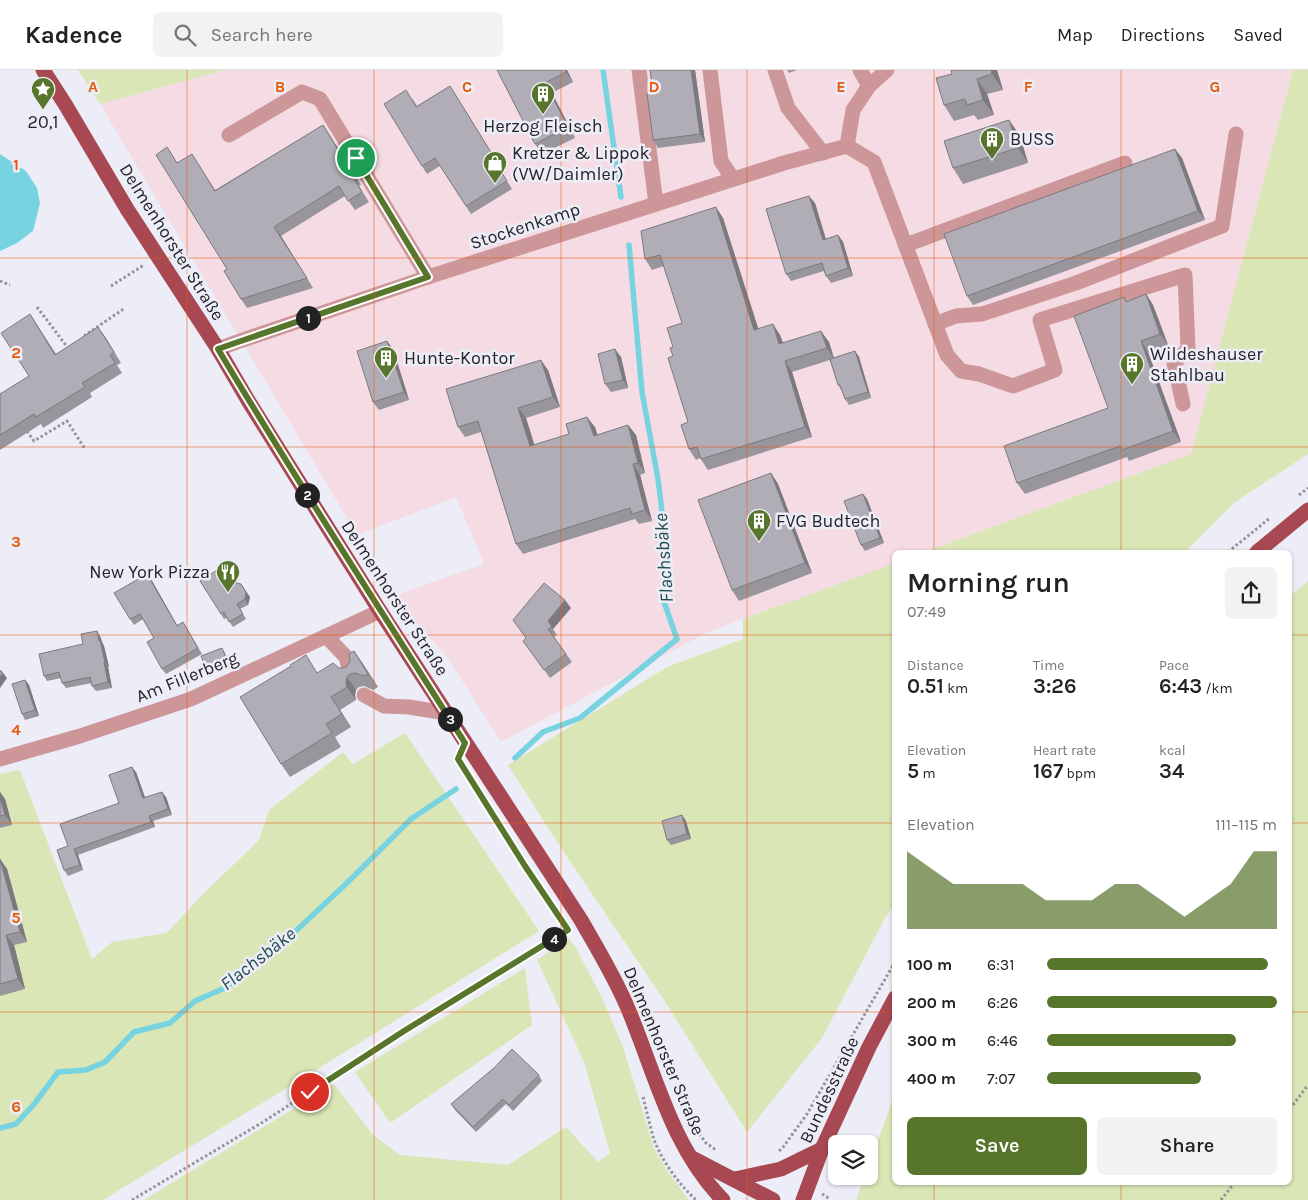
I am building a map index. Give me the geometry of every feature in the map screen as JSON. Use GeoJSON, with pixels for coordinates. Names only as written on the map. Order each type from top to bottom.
{"type":"FeatureCollection","features":[{"type":"Feature","properties":{"kind":"main road","name":"Delmenhorster Straße"},"geometry":{"type":"LineString","coordinates":[[44,70],[127,209],[218,349],[254,411],[380,611],[581,920],[628,1008],[673,1125],[691,1158],[722,1200]]}},
{"type":"Feature","properties":{"kind":"main road"},"geometry":{"type":"LineString","coordinates":[[1259,550],[1308,510]]}},
{"type":"Feature","properties":{"kind":"main road","name":"Bundesstraße"},"geometry":{"type":"LineString","coordinates":[[803,1200],[822,1149],[869,1047],[892,1004]]}},
{"type":"Feature","properties":{"kind":"main road"},"geometry":{"type":"LineString","coordinates":[[735,1179],[781,1169],[822,1149]]}},
{"type":"Feature","properties":{"kind":"main road","name":"Delmenhorster Straße"},"geometry":{"type":"LineString","coordinates":[[691,1158],[773,1200]]}},
{"type":"Feature","properties":{"kind":"street"},"geometry":{"type":"LineString","coordinates":[[639,70],[656,204]]}},
{"type":"Feature","properties":{"kind":"street"},"geometry":{"type":"LineString","coordinates":[[710,70],[721,161],[733,179]]}},
{"type":"Feature","properties":{"kind":"street"},"geometry":{"type":"LineString","coordinates":[[775,70],[788,108],[822,154]]}},
{"type":"Feature","properties":{"kind":"street"},"geometry":{"type":"LineString","coordinates":[[860,70],[868,86]]}},
{"type":"Feature","properties":{"kind":"street"},"geometry":{"type":"LineString","coordinates":[[887,70],[868,86],[853,110],[847,146],[874,162],[947,355],[961,371],[978,374],[1013,386],[1055,370],[1040,320],[1185,275],[1188,349],[1174,362],[1184,404]]}},
{"type":"Feature","properties":{"kind":"street"},"geometry":{"type":"LineString","coordinates":[[229,135],[302,92],[320,99],[428,277]]}},
{"type":"Feature","properties":{"kind":"street"},"geometry":{"type":"LineString","coordinates":[[935,324],[956,316],[982,314],[1076,283],[1222,226],[1236,134]]}},
{"type":"Feature","properties":{"kind":"street","name":"Stockenkamp"},"geometry":{"type":"LineString","coordinates":[[218,349],[428,277],[784,163],[847,146]]}},
{"type":"Feature","properties":{"kind":"street"},"geometry":{"type":"LineString","coordinates":[[906,245],[1125,163]]}},
{"type":"Feature","properties":{"kind":"street","name":"Am Fillerberg"},"geometry":{"type":"LineString","coordinates":[[0,759],[80,736],[191,699],[380,611]]}},
{"type":"Feature","properties":{"kind":"street"},"geometry":{"type":"LineString","coordinates":[[326,636],[346,657],[350,672]]}},
{"type":"Feature","properties":{"kind":"street"},"geometry":{"type":"LineString","coordinates":[[364,695],[384,706],[446,712]]}},
{"type":"Feature","properties":{"kind":"path"},"geometry":{"type":"LineString","coordinates":[[112,286],[158,256]]}},
{"type":"Feature","properties":{"kind":"path"},"geometry":{"type":"LineString","coordinates":[[0,282],[10,285]]}},
{"type":"Feature","properties":{"kind":"path"},"geometry":{"type":"LineString","coordinates":[[37,307],[68,348]]}},
{"type":"Feature","properties":{"kind":"path"},"geometry":{"type":"LineString","coordinates":[[82,338],[125,308]]}},
{"type":"Feature","properties":{"kind":"path"},"geometry":{"type":"LineString","coordinates":[[64,353],[75,343]]}},
{"type":"Feature","properties":{"kind":"path"},"geometry":{"type":"LineString","coordinates":[[24,427],[34,441],[68,421],[85,449]]}},
{"type":"Feature","properties":{"kind":"path"},"geometry":{"type":"LineString","coordinates":[[132,1200],[263,1122],[395,1036],[568,930],[581,920]]}},
{"type":"Feature","properties":{"kind":"path"},"geometry":{"type":"LineString","coordinates":[[563,922],[572,938]]}},
{"type":"Feature","properties":{"kind":"path"},"geometry":{"type":"LineString","coordinates":[[777,1153],[807,1114],[892,967]]}},
{"type":"Feature","properties":{"kind":"path"},"geometry":{"type":"LineString","coordinates":[[1292,1105],[1308,1084]]}},
{"type":"Feature","properties":{"kind":"path"},"geometry":{"type":"LineString","coordinates":[[642,1094],[655,1142],[683,1188],[696,1200]]}},
{"type":"Feature","properties":{"kind":"path"},"geometry":{"type":"LineString","coordinates":[[1222,1200],[1233,1185]]}},
{"type":"Feature","properties":{"kind":"shaded area"},"geometry":{"type":"Polygon","coordinates":[[[225,70],[1293,70],[1191,454],[929,550],[892,550],[892,564],[708,632],[501,742],[447,657],[393,596],[484,564],[456,497],[357,535],[100,104],[225,70]]]}},
{"type":"Feature","properties":{"kind":"green space"},"geometry":{"type":"Polygon","coordinates":[[[78,70],[225,70],[100,104],[78,70]]]}},
{"type":"Feature","properties":{"kind":"green space"},"geometry":{"type":"Polygon","coordinates":[[[1293,70],[1308,70],[1308,454],[1234,503],[1187,550],[929,550],[1191,454],[1293,70]]]}},
{"type":"Feature","properties":{"kind":"green space"},"geometry":{"type":"Polygon","coordinates":[[[892,564],[892,908],[822,1038],[747,1132],[664,1000],[561,848],[508,765],[667,667],[743,639],[743,619],[892,564]]]}},
{"type":"Feature","properties":{"kind":"green space"},"geometry":{"type":"Polygon","coordinates":[[[1308,581],[1308,1200],[856,1200],[862,1185],[878,1185],[878,1140],[892,1101],[892,1185],[1292,1185],[1292,594],[1308,581]]]}},
{"type":"Feature","properties":{"kind":"green space"},"geometry":{"type":"Polygon","coordinates":[[[405,733],[539,931],[103,1200],[0,1200],[0,774],[20,770],[92,959],[112,942],[167,933],[200,897],[259,840],[269,810],[343,752],[353,764],[405,733]]]}},
{"type":"Feature","properties":{"kind":"green space"},"geometry":{"type":"Polygon","coordinates":[[[568,938],[575,946],[601,996],[623,1047],[654,1148],[668,1172],[689,1200],[144,1200],[334,1084],[373,1135],[400,1155],[508,1165],[566,1127],[598,1162],[610,1153],[584,1062],[537,960],[568,938]]]}},
{"type":"Feature","properties":{"kind":"green space"},"geometry":{"type":"Polygon","coordinates":[[[525,968],[532,1025],[390,1123],[355,1072],[525,968]]]}},
{"type":"Feature","properties":{"kind":"water"},"geometry":{"type":"Polygon","coordinates":[[[0,154],[26,171],[37,188],[40,203],[33,231],[17,243],[0,251],[0,154]]]}},
{"type":"Feature","properties":{"kind":"building","name":"Herzog Fleisch"},"geometry":{"type":"Polygon","coordinates":[[[497,70],[565,70],[566,72],[545,83],[568,127],[535,144],[497,70]]]}},
{"type":"Feature","properties":{"kind":"building"},"geometry":{"type":"Polygon","coordinates":[[[650,70],[691,70],[700,134],[653,140],[647,93],[653,93],[650,70]]]}},
{"type":"Feature","properties":{"kind":"building"},"geometry":{"type":"Polygon","coordinates":[[[951,70],[991,70],[992,74],[977,79],[983,100],[967,105],[965,99],[944,105],[936,78],[952,74],[951,70]]]}},
{"type":"Feature","properties":{"kind":"building"},"geometry":{"type":"Polygon","coordinates":[[[450,86],[507,181],[466,206],[435,158],[422,166],[384,104],[406,90],[416,107],[450,86]]]}},
{"type":"Feature","properties":{"kind":"building"},"geometry":{"type":"Polygon","coordinates":[[[1009,120],[1018,148],[953,168],[944,141],[1009,120]]]}},
{"type":"Feature","properties":{"kind":"building"},"geometry":{"type":"Polygon","coordinates":[[[323,125],[362,192],[348,201],[339,186],[274,227],[307,278],[241,299],[224,271],[227,269],[156,155],[167,147],[177,163],[192,154],[215,191],[323,125]]]}},
{"type":"Feature","properties":{"kind":"building"},"geometry":{"type":"Polygon","coordinates":[[[1175,149],[1198,211],[967,296],[944,234],[1175,149]]]}},
{"type":"Feature","properties":{"kind":"building"},"geometry":{"type":"Polygon","coordinates":[[[809,196],[823,240],[838,235],[848,268],[826,276],[822,263],[786,274],[766,209],[809,196]]]}},
{"type":"Feature","properties":{"kind":"building"},"geometry":{"type":"Polygon","coordinates":[[[716,207],[754,330],[773,324],[779,344],[821,331],[827,348],[785,361],[805,427],[701,459],[697,447],[689,449],[681,425],[688,422],[668,358],[673,356],[670,348],[673,347],[667,328],[682,323],[660,255],[645,259],[641,231],[716,207]]]}},
{"type":"Feature","properties":{"kind":"building","name":"Wildeshauser Stahlbau"},"geometry":{"type":"Polygon","coordinates":[[[1146,294],[1160,334],[1141,341],[1173,431],[1122,450],[1120,446],[1017,483],[1004,446],[1108,408],[1074,316],[1124,297],[1126,302],[1146,294]]]}},
{"type":"Feature","properties":{"kind":"building"},"geometry":{"type":"Polygon","coordinates":[[[30,314],[55,355],[98,327],[114,352],[110,355],[115,363],[82,383],[85,387],[36,417],[34,414],[0,435],[0,394],[29,376],[1,333],[30,314]]]}},
{"type":"Feature","properties":{"kind":"building","name":"Hunte-Kontor"},"geometry":{"type":"Polygon","coordinates":[[[387,341],[404,392],[373,402],[357,351],[387,341]]]}},
{"type":"Feature","properties":{"kind":"building"},"geometry":{"type":"Polygon","coordinates":[[[615,349],[623,380],[605,384],[598,354],[615,349]]]}},
{"type":"Feature","properties":{"kind":"building"},"geometry":{"type":"Polygon","coordinates":[[[855,351],[868,392],[845,399],[840,385],[838,385],[830,359],[855,351]]]}},
{"type":"Feature","properties":{"kind":"building"},"geometry":{"type":"Polygon","coordinates":[[[541,360],[553,397],[518,408],[530,446],[569,434],[566,424],[587,417],[594,436],[628,425],[638,463],[633,464],[645,510],[632,514],[630,508],[516,544],[478,421],[458,427],[446,389],[541,360]]]}},
{"type":"Feature","properties":{"kind":"building","name":"FVG Budtech"},"geometry":{"type":"Polygon","coordinates":[[[771,473],[805,563],[732,590],[698,500],[771,473]]]}},
{"type":"Feature","properties":{"kind":"building"},"geometry":{"type":"Polygon","coordinates":[[[863,494],[880,538],[861,545],[844,501],[863,494]]]}},
{"type":"Feature","properties":{"kind":"building","name":"New York Pizza"},"geometry":{"type":"Polygon","coordinates":[[[223,566],[233,582],[241,584],[246,592],[245,599],[237,604],[243,614],[229,622],[224,612],[221,614],[200,581],[223,566]]]}},
{"type":"Feature","properties":{"kind":"building"},"geometry":{"type":"Polygon","coordinates":[[[147,574],[177,626],[183,622],[198,648],[162,669],[147,642],[154,638],[140,614],[130,619],[114,593],[147,574]]]}},
{"type":"Feature","properties":{"kind":"building"},"geometry":{"type":"Polygon","coordinates":[[[544,583],[565,600],[548,621],[552,627],[548,629],[566,654],[544,670],[523,641],[526,638],[513,620],[544,583]]]}},
{"type":"Feature","properties":{"kind":"building"},"geometry":{"type":"Polygon","coordinates":[[[97,631],[108,682],[92,686],[90,677],[62,683],[59,672],[44,676],[39,654],[83,644],[81,634],[97,631]]]}},
{"type":"Feature","properties":{"kind":"building"},"geometry":{"type":"Polygon","coordinates":[[[222,648],[228,662],[207,670],[201,656],[222,648]]]}},
{"type":"Feature","properties":{"kind":"building"},"geometry":{"type":"Polygon","coordinates":[[[354,651],[368,674],[364,676],[355,673],[350,674],[347,677],[347,687],[331,697],[342,714],[326,724],[332,733],[281,764],[240,697],[306,655],[317,673],[333,663],[339,668],[347,666],[350,661],[349,654],[354,651]]]}},
{"type":"Feature","properties":{"kind":"building"},"geometry":{"type":"Polygon","coordinates":[[[25,680],[35,710],[22,714],[12,684],[25,680]]]}},
{"type":"Feature","properties":{"kind":"building"},"geometry":{"type":"Polygon","coordinates":[[[132,767],[143,798],[162,792],[168,809],[149,816],[151,822],[74,849],[80,865],[64,870],[57,850],[68,846],[60,824],[119,803],[109,775],[132,767]]]}},
{"type":"Feature","properties":{"kind":"building"},"geometry":{"type":"Polygon","coordinates":[[[0,797],[5,815],[0,816],[0,797]]]}},
{"type":"Feature","properties":{"kind":"building"},"geometry":{"type":"Polygon","coordinates":[[[682,815],[687,834],[667,840],[662,821],[682,815]]]}},
{"type":"Feature","properties":{"kind":"building"},"geometry":{"type":"Polygon","coordinates":[[[0,859],[20,932],[6,935],[18,979],[0,984],[0,859]]]}},
{"type":"Feature","properties":{"kind":"building"},"geometry":{"type":"Polygon","coordinates":[[[512,1049],[539,1075],[509,1105],[503,1099],[473,1127],[451,1104],[495,1067],[512,1049]]]}},
{"type":"Feature","properties":{"kind":"waterway","name":"Flachsbäke"},"geometry":{"type":"LineString","coordinates":[[603,70],[621,197]]}},
{"type":"Feature","properties":{"kind":"waterway","name":"Flachsbäke"},"geometry":{"type":"LineString","coordinates":[[515,758],[543,732],[580,718],[677,639],[663,599],[666,544],[658,479],[642,392],[629,245]]}},
{"type":"Feature","properties":{"kind":"waterway","name":"Flachsbäke"},"geometry":{"type":"LineString","coordinates":[[0,1128],[16,1124],[35,1103],[58,1072],[86,1070],[105,1062],[134,1032],[170,1023],[195,1001],[227,987],[238,974],[284,942],[411,819],[456,789]]}},
{"type":"Feature","properties":{"kind":"place","name":"20,1"},"geometry":{"type":"Point","coordinates":[43,110]}},
{"type":"Feature","properties":{"kind":"place","name":"Herzog Fleisch"},"geometry":{"type":"Point","coordinates":[543,115]}},
{"type":"Feature","properties":{"kind":"place","name":"BUSS"},"geometry":{"type":"Point","coordinates":[992,160]}},
{"type":"Feature","properties":{"kind":"place","name":"Kretzer & Lippok (VW/Daimler)"},"geometry":{"type":"Point","coordinates":[495,184]}},
{"type":"Feature","properties":{"kind":"place","name":"Hunte-Kontor"},"geometry":{"type":"Point","coordinates":[386,379]}},
{"type":"Feature","properties":{"kind":"place","name":"Wildeshauser Stahlbau"},"geometry":{"type":"Point","coordinates":[1132,385]}},
{"type":"Feature","properties":{"kind":"place","name":"FVG Budtech"},"geometry":{"type":"Point","coordinates":[759,542]}},
{"type":"Feature","properties":{"kind":"place","name":"New York Pizza"},"geometry":{"type":"Point","coordinates":[228,593]}},
{"type":"Feature","properties":{"kind":"route"},"geometry":{"type":"LineString","coordinates":[[310,1092],[404,1031],[568,930],[525,866],[458,759],[465,743],[380,611],[249,402],[218,349],[428,277],[356,158]]}}]}
